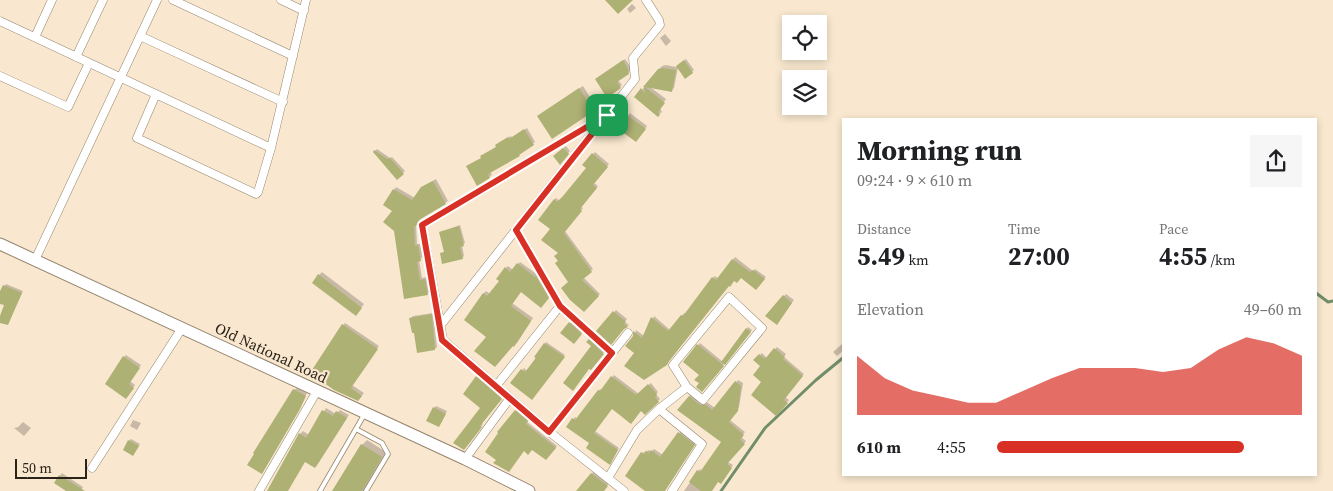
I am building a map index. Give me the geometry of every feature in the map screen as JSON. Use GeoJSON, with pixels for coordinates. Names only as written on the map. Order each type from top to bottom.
{"type":"FeatureCollection","features":[{"type":"Feature","properties":{"kind":"main road","name":"Old National Road"},"geometry":{"type":"LineString","coordinates":[[0,244],[465,459],[515,488],[529,491]]}},
{"type":"Feature","properties":{"kind":"street"},"geometry":{"type":"LineString","coordinates":[[35,37],[52,0]]}},
{"type":"Feature","properties":{"kind":"street"},"geometry":{"type":"LineString","coordinates":[[76,57],[103,0]]}},
{"type":"Feature","properties":{"kind":"street"},"geometry":{"type":"LineString","coordinates":[[35,260],[157,0]]}},
{"type":"Feature","properties":{"kind":"street"},"geometry":{"type":"LineString","coordinates":[[173,0],[293,56]]}},
{"type":"Feature","properties":{"kind":"street"},"geometry":{"type":"LineString","coordinates":[[281,0],[304,11]]}},
{"type":"Feature","properties":{"kind":"street"},"geometry":{"type":"LineString","coordinates":[[156,94],[137,138],[139,140],[256,194],[272,148],[306,0]]}},
{"type":"Feature","properties":{"kind":"street"},"geometry":{"type":"LineString","coordinates":[[440,326],[635,79],[633,58],[660,25],[659,20],[646,0]]}},
{"type":"Feature","properties":{"kind":"street"},"geometry":{"type":"LineString","coordinates":[[0,21],[272,148]]}},
{"type":"Feature","properties":{"kind":"street"},"geometry":{"type":"LineString","coordinates":[[140,36],[282,102]]}},
{"type":"Feature","properties":{"kind":"street"},"geometry":{"type":"LineString","coordinates":[[0,76],[68,107],[89,63]]}},
{"type":"Feature","properties":{"kind":"street"},"geometry":{"type":"LineString","coordinates":[[607,115],[422,225],[442,340],[549,432],[624,491]]}},
{"type":"Feature","properties":{"kind":"street"},"geometry":{"type":"LineString","coordinates":[[516,230],[560,306],[612,353]]}},
{"type":"Feature","properties":{"kind":"street"},"geometry":{"type":"LineString","coordinates":[[729,297],[762,328],[703,400],[687,387],[673,365],[729,297]]}},
{"type":"Feature","properties":{"kind":"street"},"geometry":{"type":"LineString","coordinates":[[496,386],[560,306]]}},
{"type":"Feature","properties":{"kind":"street"},"geometry":{"type":"LineString","coordinates":[[92,468],[182,328]]}},
{"type":"Feature","properties":{"kind":"street"},"geometry":{"type":"LineString","coordinates":[[549,432],[628,333]]}},
{"type":"Feature","properties":{"kind":"street"},"geometry":{"type":"LineString","coordinates":[[608,478],[637,430],[659,409],[687,387]]}},
{"type":"Feature","properties":{"kind":"street"},"geometry":{"type":"LineString","coordinates":[[259,491],[317,391]]}},
{"type":"Feature","properties":{"kind":"street"},"geometry":{"type":"LineString","coordinates":[[465,459],[510,398]]}},
{"type":"Feature","properties":{"kind":"street"},"geometry":{"type":"LineString","coordinates":[[659,409],[702,444],[672,491]]}},
{"type":"Feature","properties":{"kind":"lane"},"geometry":{"type":"LineString","coordinates":[[320,491],[366,413]]}},
{"type":"Feature","properties":{"kind":"lane"},"geometry":{"type":"LineString","coordinates":[[356,429],[382,443],[388,454],[366,491]]}},
{"type":"Feature","properties":{"kind":"building"},"geometry":{"type":"Polygon","coordinates":[[[605,0],[633,0],[618,14],[605,0]]]}},
{"type":"Feature","properties":{"kind":"building"},"geometry":{"type":"Polygon","coordinates":[[[623,60],[629,74],[617,82],[621,88],[607,98],[595,79],[623,60]]]}},
{"type":"Feature","properties":{"kind":"building"},"geometry":{"type":"Polygon","coordinates":[[[684,60],[693,73],[685,79],[676,66],[684,60]]]}},
{"type":"Feature","properties":{"kind":"building"},"geometry":{"type":"Polygon","coordinates":[[[658,69],[676,70],[672,92],[645,87],[665,103],[658,112],[660,115],[658,117],[634,97],[641,88],[645,94],[643,87],[658,69]]]}},
{"type":"Feature","properties":{"kind":"building"},"geometry":{"type":"Polygon","coordinates":[[[579,88],[594,111],[552,139],[537,116],[579,88]]]}},
{"type":"Feature","properties":{"kind":"building"},"geometry":{"type":"Polygon","coordinates":[[[627,115],[646,129],[636,142],[617,128],[627,115]]]}},
{"type":"Feature","properties":{"kind":"building"},"geometry":{"type":"Polygon","coordinates":[[[524,129],[534,145],[520,156],[488,174],[490,178],[477,186],[466,166],[481,158],[480,156],[496,147],[495,145],[508,137],[509,139],[524,129]]]}},
{"type":"Feature","properties":{"kind":"building"},"geometry":{"type":"Polygon","coordinates":[[[563,148],[569,154],[560,165],[553,156],[563,148]]]}},
{"type":"Feature","properties":{"kind":"building"},"geometry":{"type":"Polygon","coordinates":[[[374,150],[387,159],[390,158],[404,174],[397,180],[373,152],[374,150]]]}},
{"type":"Feature","properties":{"kind":"building"},"geometry":{"type":"Polygon","coordinates":[[[592,153],[608,167],[593,185],[597,188],[580,209],[582,211],[564,233],[592,272],[582,280],[599,296],[584,312],[570,300],[561,288],[568,282],[555,263],[558,261],[554,256],[558,253],[541,240],[550,229],[538,220],[554,199],[557,202],[586,168],[582,165],[592,153]]]}},
{"type":"Feature","properties":{"kind":"building"},"geometry":{"type":"Polygon","coordinates":[[[433,181],[446,204],[419,220],[416,226],[414,226],[415,246],[418,245],[421,261],[417,262],[420,280],[425,279],[428,295],[404,299],[394,231],[383,222],[392,211],[383,205],[393,189],[412,200],[421,187],[433,181]]]}},
{"type":"Feature","properties":{"kind":"building"},"geometry":{"type":"Polygon","coordinates":[[[459,226],[464,246],[460,247],[463,259],[442,264],[440,253],[444,252],[439,232],[459,226]]]}},
{"type":"Feature","properties":{"kind":"building"},"geometry":{"type":"Polygon","coordinates":[[[732,259],[750,272],[753,270],[765,279],[756,290],[741,278],[737,283],[734,281],[667,365],[644,380],[624,366],[634,353],[625,346],[633,336],[633,331],[642,338],[651,317],[668,331],[681,315],[683,316],[712,277],[716,280],[732,259]]]}},
{"type":"Feature","properties":{"kind":"building"},"geometry":{"type":"Polygon","coordinates":[[[517,263],[536,276],[549,298],[541,308],[521,292],[511,306],[531,321],[514,347],[495,367],[474,351],[486,337],[464,320],[483,293],[487,296],[499,281],[496,279],[505,267],[510,272],[517,263]]]}},
{"type":"Feature","properties":{"kind":"building"},"geometry":{"type":"Polygon","coordinates":[[[318,274],[362,308],[356,316],[312,283],[318,274]]]}},
{"type":"Feature","properties":{"kind":"building"},"geometry":{"type":"Polygon","coordinates":[[[3,285],[22,293],[8,325],[0,323],[0,316],[4,305],[0,304],[0,291],[3,285]]]}},
{"type":"Feature","properties":{"kind":"building"},"geometry":{"type":"Polygon","coordinates":[[[783,295],[792,303],[777,325],[765,316],[783,295]]]}},
{"type":"Feature","properties":{"kind":"building"},"geometry":{"type":"Polygon","coordinates":[[[613,311],[626,322],[624,324],[628,327],[624,329],[611,345],[596,331],[613,311]]]}},
{"type":"Feature","properties":{"kind":"building"},"geometry":{"type":"Polygon","coordinates":[[[432,314],[435,350],[417,353],[414,333],[412,333],[409,318],[432,314]]]}},
{"type":"Feature","properties":{"kind":"building"},"geometry":{"type":"Polygon","coordinates":[[[569,322],[582,334],[574,344],[560,333],[569,322]]]}},
{"type":"Feature","properties":{"kind":"building"},"geometry":{"type":"Polygon","coordinates":[[[342,324],[378,349],[351,388],[362,396],[358,401],[334,390],[310,373],[342,324]]]}},
{"type":"Feature","properties":{"kind":"building"},"geometry":{"type":"Polygon","coordinates":[[[746,328],[751,332],[725,365],[721,362],[746,328]]]}},
{"type":"Feature","properties":{"kind":"building"},"geometry":{"type":"Polygon","coordinates":[[[589,339],[604,354],[591,370],[589,369],[573,391],[563,383],[591,346],[586,342],[589,339]]]}},
{"type":"Feature","properties":{"kind":"building"},"geometry":{"type":"Polygon","coordinates":[[[544,343],[565,357],[532,400],[510,383],[521,369],[525,372],[536,358],[534,357],[544,343]]]}},
{"type":"Feature","properties":{"kind":"building"},"geometry":{"type":"Polygon","coordinates":[[[697,344],[724,366],[702,392],[696,387],[699,383],[694,380],[699,375],[683,362],[697,344]]]}},
{"type":"Feature","properties":{"kind":"building"},"geometry":{"type":"Polygon","coordinates":[[[774,348],[785,357],[783,359],[803,376],[784,400],[788,403],[776,416],[751,395],[761,382],[753,375],[760,366],[753,360],[759,354],[765,359],[774,348]]]}},
{"type":"Feature","properties":{"kind":"building"},"geometry":{"type":"Polygon","coordinates":[[[123,356],[140,368],[129,384],[134,388],[126,399],[105,384],[123,356]]]}},
{"type":"Feature","properties":{"kind":"building"},"geometry":{"type":"Polygon","coordinates":[[[476,376],[502,399],[480,426],[482,427],[464,450],[453,443],[480,408],[463,394],[476,376]]]}},
{"type":"Feature","properties":{"kind":"building"},"geometry":{"type":"Polygon","coordinates":[[[611,376],[636,395],[648,384],[657,394],[655,397],[659,402],[645,415],[641,411],[631,424],[612,409],[594,433],[618,450],[610,465],[586,448],[589,443],[566,427],[572,418],[575,420],[611,376]]]}},
{"type":"Feature","properties":{"kind":"building"},"geometry":{"type":"Polygon","coordinates":[[[735,381],[741,386],[738,411],[729,422],[744,435],[740,440],[745,444],[727,464],[732,468],[721,484],[718,482],[712,491],[701,491],[689,482],[697,470],[700,472],[721,442],[677,410],[689,396],[700,405],[706,405],[712,410],[735,381]]]}},
{"type":"Feature","properties":{"kind":"building"},"geometry":{"type":"Polygon","coordinates":[[[293,389],[306,396],[262,474],[247,465],[293,389]]]}},
{"type":"Feature","properties":{"kind":"building"},"geometry":{"type":"Polygon","coordinates":[[[433,407],[446,414],[439,427],[426,421],[433,407]]]}},
{"type":"Feature","properties":{"kind":"building"},"geometry":{"type":"Polygon","coordinates":[[[322,410],[333,416],[336,411],[347,418],[315,468],[305,462],[288,491],[267,491],[299,433],[306,438],[322,410]]]}},
{"type":"Feature","properties":{"kind":"building"},"geometry":{"type":"Polygon","coordinates":[[[515,410],[528,421],[526,424],[556,448],[546,460],[532,450],[528,455],[524,451],[509,472],[493,463],[496,460],[485,452],[497,432],[515,410]]]}},
{"type":"Feature","properties":{"kind":"building"},"geometry":{"type":"Polygon","coordinates":[[[678,432],[695,445],[665,491],[645,491],[625,476],[641,452],[644,454],[646,451],[649,453],[651,450],[660,457],[678,432]]]}},
{"type":"Feature","properties":{"kind":"building"},"geometry":{"type":"Polygon","coordinates":[[[128,440],[139,446],[133,456],[123,450],[128,440]]]}},
{"type":"Feature","properties":{"kind":"building"},"geometry":{"type":"Polygon","coordinates":[[[361,444],[382,457],[362,491],[332,491],[361,444]]]}},
{"type":"Feature","properties":{"kind":"building"},"geometry":{"type":"Polygon","coordinates":[[[591,473],[608,486],[604,491],[576,491],[591,473]]]}},
{"type":"Feature","properties":{"kind":"building"},"geometry":{"type":"Polygon","coordinates":[[[59,475],[85,491],[66,491],[54,483],[59,475]]]}},
{"type":"Feature","properties":{"kind":"waterway"},"geometry":{"type":"LineString","coordinates":[[1317,294],[1328,302],[1333,301]]}},
{"type":"Feature","properties":{"kind":"waterway"},"geometry":{"type":"LineString","coordinates":[[721,491],[765,428],[816,380],[842,359]]}},
{"type":"Feature","properties":{"kind":"route"},"geometry":{"type":"LineString","coordinates":[[607,115],[516,230],[560,306],[612,353],[549,432],[442,340],[422,225],[607,115]]}}]}
